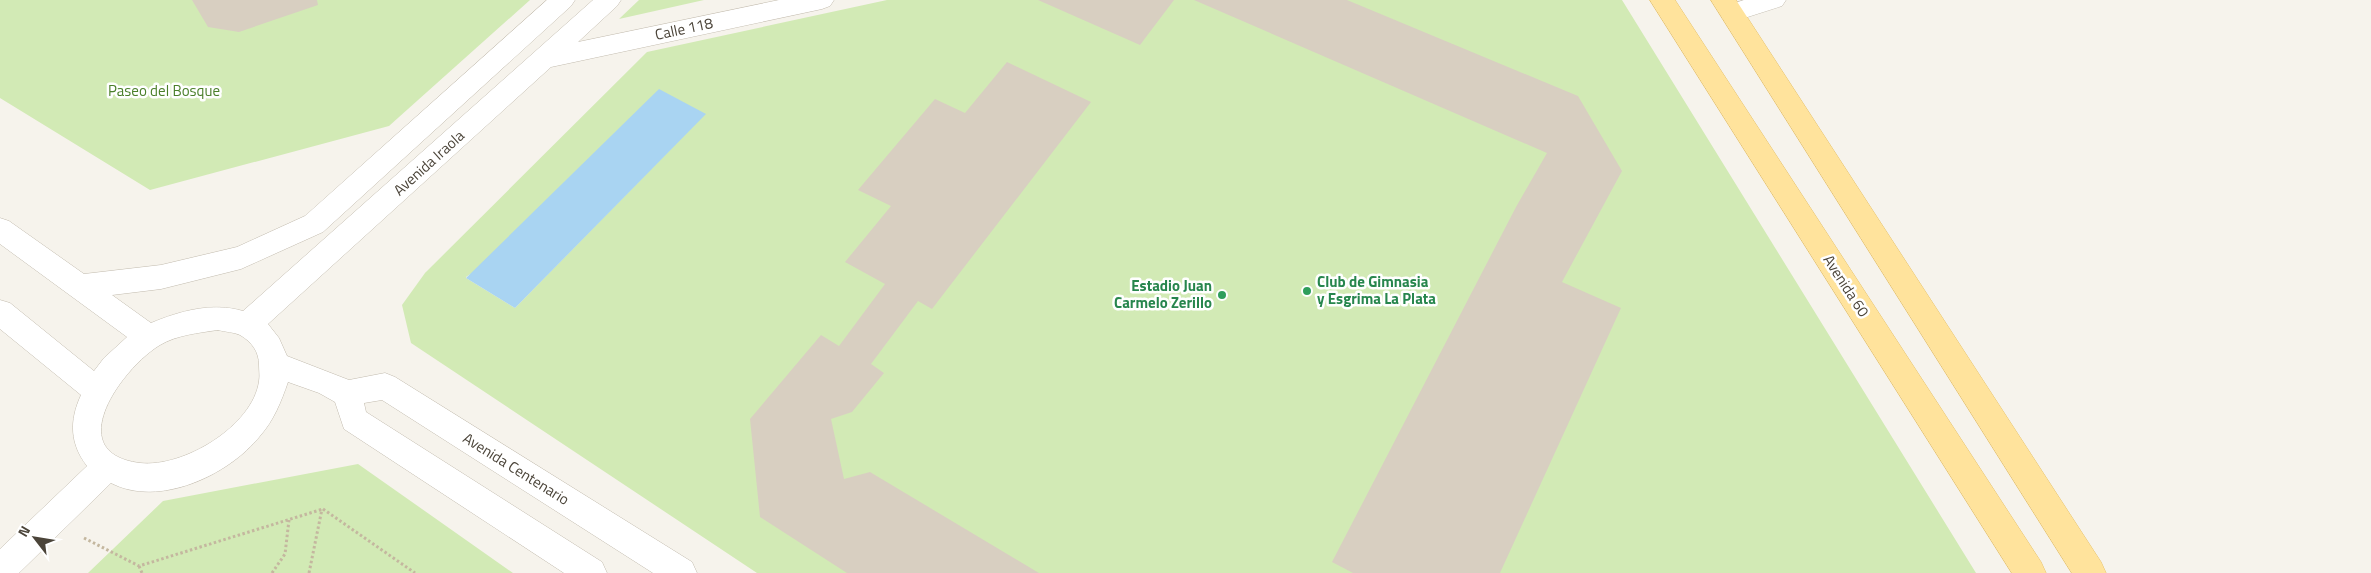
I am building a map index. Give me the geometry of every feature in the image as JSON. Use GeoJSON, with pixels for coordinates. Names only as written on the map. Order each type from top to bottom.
{"type":"FeatureCollection","features":[{"type":"Feature","properties":{"kind":"main road","name":"Avenida 60"},"geometry":{"type":"LineString","coordinates":[[1662,0],[2030,573]]}},
{"type":"Feature","properties":{"kind":"main road"},"geometry":{"type":"LineString","coordinates":[[1727,7],[2090,573]]}},
{"type":"Feature","properties":{"kind":"street"},"geometry":{"type":"LineString","coordinates":[[79,287],[160,277],[241,257],[314,224],[563,0]]}},
{"type":"Feature","properties":{"kind":"street","name":"Avenida Iraola"},"geometry":{"type":"LineString","coordinates":[[247,325],[547,58],[609,0]]}},
{"type":"Feature","properties":{"kind":"street","name":"Calle 118"},"geometry":{"type":"LineString","coordinates":[[547,58],[822,0]]}},
{"type":"Feature","properties":{"kind":"street"},"geometry":{"type":"LineString","coordinates":[[1727,7],[1774,0]]}},
{"type":"Feature","properties":{"kind":"street"},"geometry":{"type":"LineString","coordinates":[[0,230],[149,338]]}},
{"type":"Feature","properties":{"kind":"street"},"geometry":{"type":"LineString","coordinates":[[0,312],[96,390]]}},
{"type":"Feature","properties":{"kind":"street"},"geometry":{"type":"LineString","coordinates":[[218,318],[247,325],[261,334],[270,348],[275,364],[272,387],[261,411],[243,434],[218,454],[190,469],[161,477],[133,477],[107,467],[94,456],[86,437],[87,414],[96,390],[118,361],[149,338],[184,322],[218,318]]}},
{"type":"Feature","properties":{"kind":"street"},"geometry":{"type":"LineString","coordinates":[[275,364],[329,384],[347,394],[354,420],[591,573]]}},
{"type":"Feature","properties":{"kind":"street","name":"Avenida Centenario"},"geometry":{"type":"LineString","coordinates":[[347,394],[385,386],[681,573]]}},
{"type":"Feature","properties":{"kind":"street"},"geometry":{"type":"LineString","coordinates":[[0,570],[107,467]]}},
{"type":"Feature","properties":{"kind":"path"},"geometry":{"type":"LineString","coordinates":[[139,566],[322,509]]}},
{"type":"Feature","properties":{"kind":"path"},"geometry":{"type":"LineString","coordinates":[[309,573],[322,509]]}},
{"type":"Feature","properties":{"kind":"path"},"geometry":{"type":"LineString","coordinates":[[322,509],[414,573]]}},
{"type":"Feature","properties":{"kind":"path"},"geometry":{"type":"LineString","coordinates":[[272,573],[285,554],[289,520]]}},
{"type":"Feature","properties":{"kind":"path"},"geometry":{"type":"LineString","coordinates":[[51,522],[139,566],[142,573]]}},
{"type":"Feature","properties":{"kind":"green space","name":"Paseo del Bosque"},"geometry":{"type":"Polygon","coordinates":[[[0,0],[530,0],[389,126],[150,190],[0,98],[0,0]]]}},
{"type":"Feature","properties":{"kind":"green space"},"geometry":{"type":"Polygon","coordinates":[[[639,0],[704,0],[619,19],[639,0]]]}},
{"type":"Feature","properties":{"kind":"green space","name":"Club de Gimnasia y Esgrima La Plata"},"geometry":{"type":"Polygon","coordinates":[[[887,0],[1622,0],[1976,573],[757,573],[411,343],[402,305],[425,273],[647,52],[887,0]],[[705,114],[466,277],[515,308],[705,114]]]}},
{"type":"Feature","properties":{"kind":"green space"},"geometry":{"type":"Polygon","coordinates":[[[358,464],[513,573],[88,573],[163,501],[358,464]]]}},
{"type":"Feature","properties":{"kind":"water"},"geometry":{"type":"Polygon","coordinates":[[[659,89],[706,114],[515,308],[466,278],[659,89]]]}},
{"type":"Feature","properties":{"kind":"building"},"geometry":{"type":"Polygon","coordinates":[[[192,0],[317,0],[318,5],[239,32],[208,27],[192,0]]]}},
{"type":"Feature","properties":{"kind":"building"},"geometry":{"type":"Polygon","coordinates":[[[1038,0],[1174,0],[1140,45],[1038,0]]]}},
{"type":"Feature","properties":{"kind":"building"},"geometry":{"type":"Polygon","coordinates":[[[1194,0],[1347,0],[1578,96],[1622,171],[1562,282],[1621,308],[1500,573],[1353,573],[1332,562],[1516,207],[1547,153],[1194,0]]]}},
{"type":"Feature","properties":{"kind":"building"},"geometry":{"type":"Polygon","coordinates":[[[1007,62],[1091,102],[932,309],[918,301],[871,364],[884,373],[852,412],[831,419],[844,479],[870,472],[1039,573],[847,573],[760,517],[750,419],[821,335],[839,346],[885,284],[845,262],[891,206],[858,190],[935,99],[965,113],[1007,62]]]}},
{"type":"Feature","properties":{"kind":"place","name":"Club de Gimnasia y Esgrima La Plata"},"geometry":{"type":"Point","coordinates":[1307,291]}},
{"type":"Feature","properties":{"kind":"place","name":"Estadio Juan Carmelo Zerillo"},"geometry":{"type":"Point","coordinates":[1222,295]}}]}
